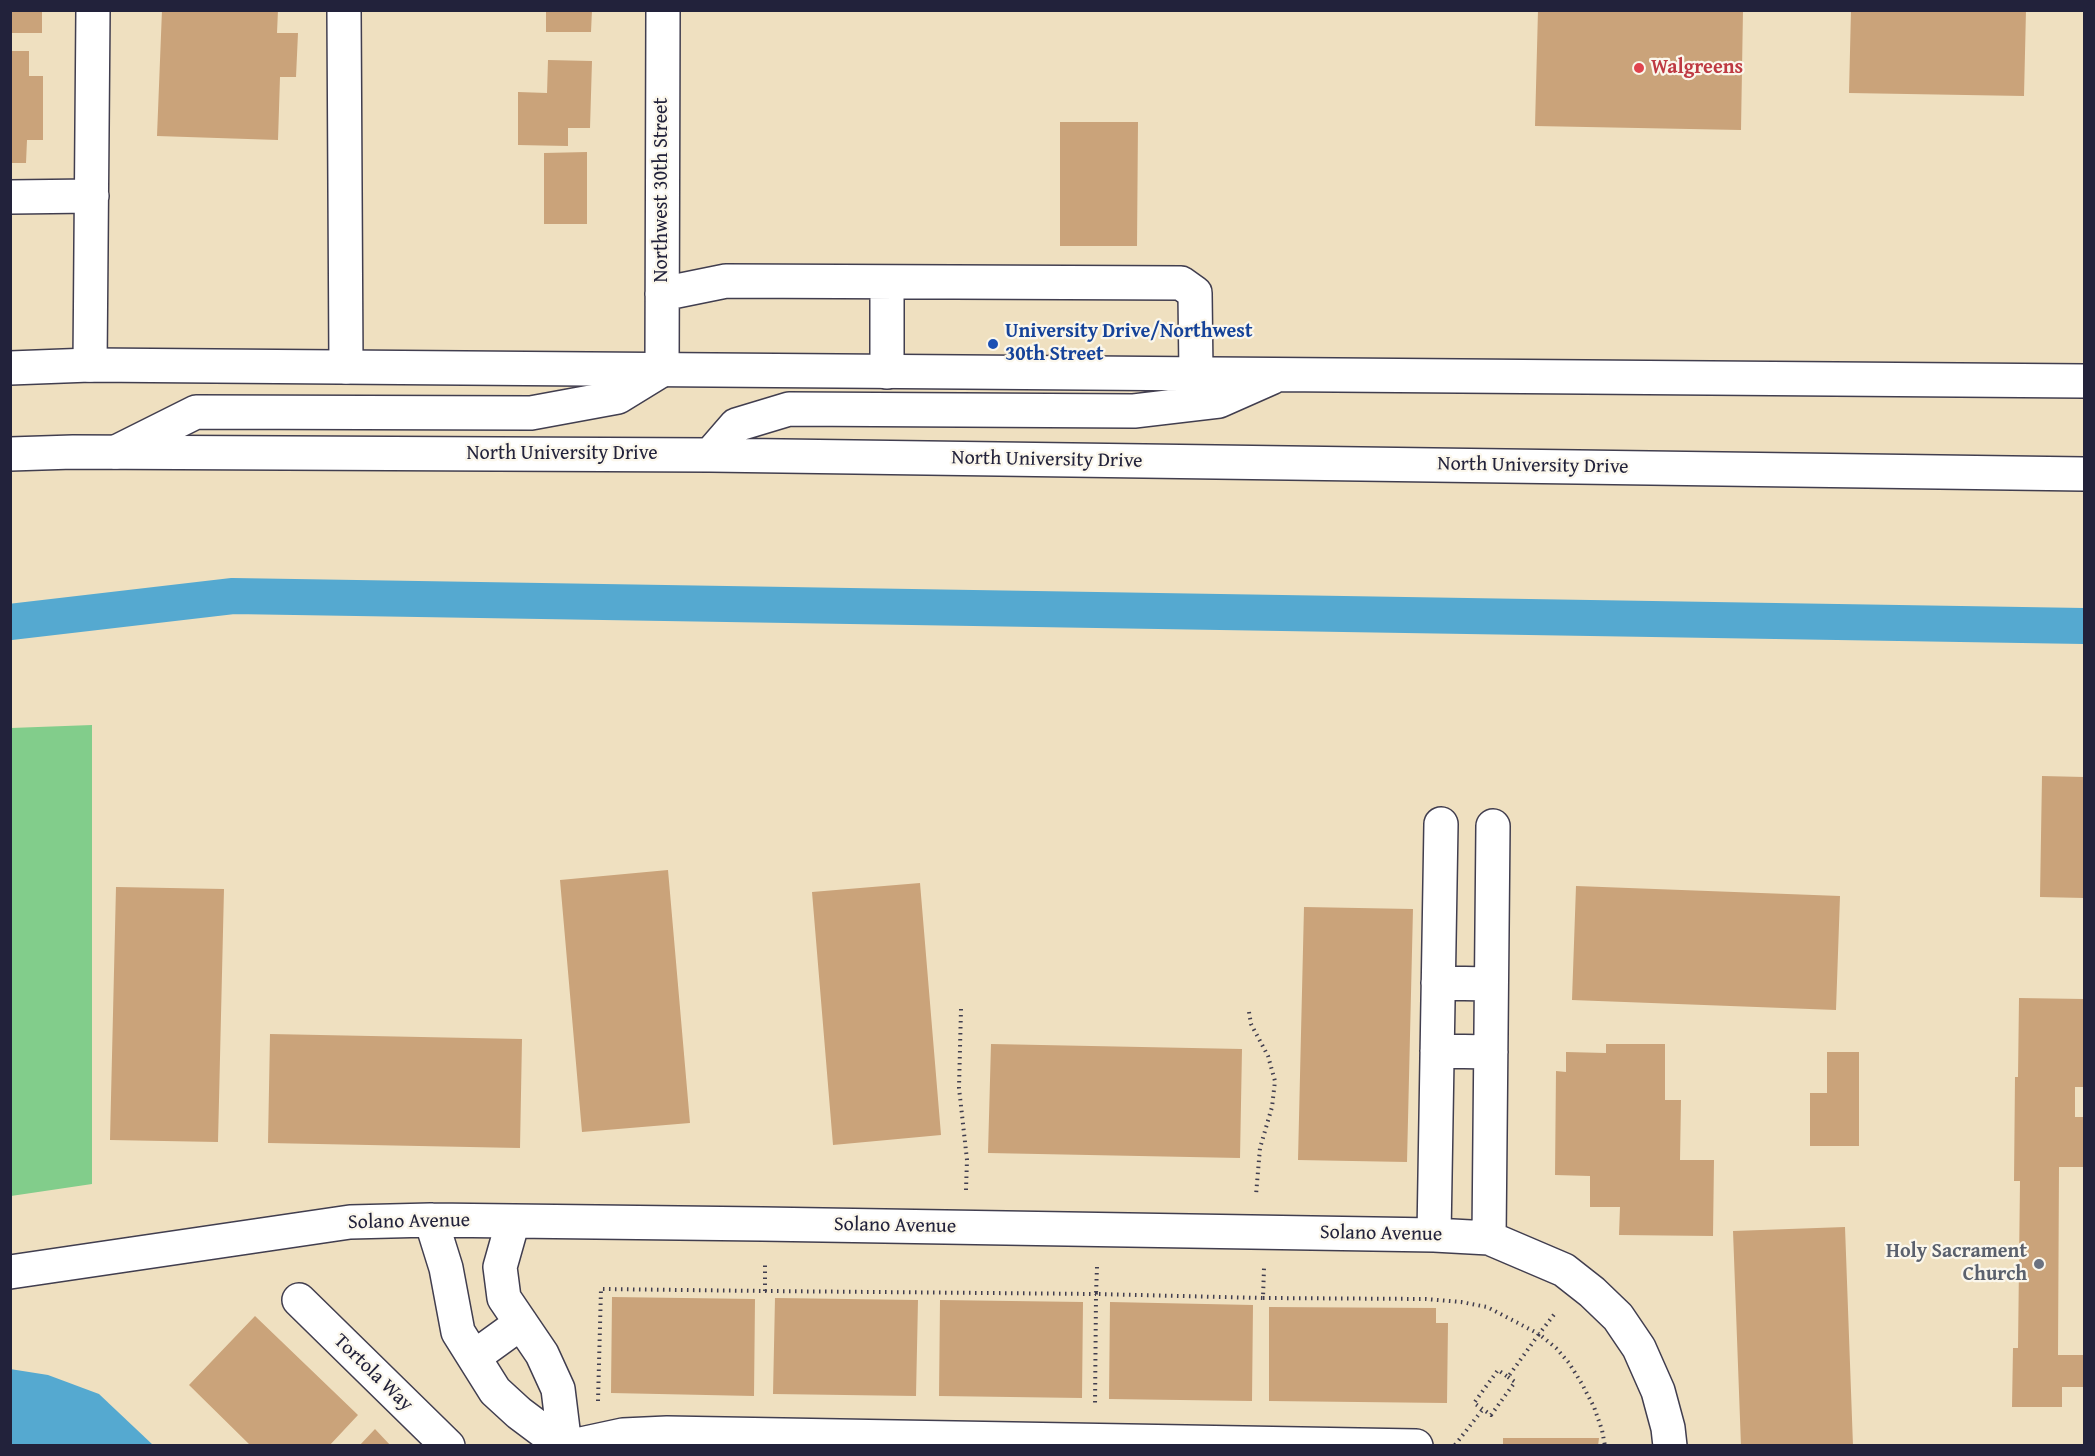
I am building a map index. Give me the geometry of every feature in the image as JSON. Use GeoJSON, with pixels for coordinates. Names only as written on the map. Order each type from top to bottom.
{"type":"FeatureCollection","features":[{"type":"Feature","properties":{"kind":"main road"},"geometry":{"type":"LineString","coordinates":[[90,365],[93,10]]}},
{"type":"Feature","properties":{"kind":"main road"},"geometry":{"type":"LineString","coordinates":[[344,10],[346,367]]}},
{"type":"Feature","properties":{"kind":"main road","name":"Northwest 30th Street"},"geometry":{"type":"LineString","coordinates":[[662,370],[663,10]]}},
{"type":"Feature","properties":{"kind":"main road"},"geometry":{"type":"LineString","coordinates":[[10,197],[92,196]]}},
{"type":"Feature","properties":{"kind":"main road"},"geometry":{"type":"LineString","coordinates":[[662,294],[726,281],[1181,283],[1195,293],[1197,373]]}},
{"type":"Feature","properties":{"kind":"main road"},"geometry":{"type":"LineString","coordinates":[[887,282],[887,372]]}},
{"type":"Feature","properties":{"kind":"main road"},"geometry":{"type":"LineString","coordinates":[[10,368],[90,365],[2085,381]]}},
{"type":"Feature","properties":{"kind":"main road"},"geometry":{"type":"LineString","coordinates":[[116,452],[196,412],[531,413],[618,397],[662,370]]}},
{"type":"Feature","properties":{"kind":"main road"},"geometry":{"type":"LineString","coordinates":[[710,455],[736,425],[789,409],[1134,411],[1219,401],[1280,374]]}},
{"type":"Feature","properties":{"kind":"main road","name":"North University Drive"},"geometry":{"type":"LineString","coordinates":[[10,454],[116,452],[710,455],[2085,474]]}},
{"type":"Feature","properties":{"kind":"main road"},"geometry":{"type":"LineString","coordinates":[[1434,1235],[1441,824]]}},
{"type":"Feature","properties":{"kind":"main road"},"geometry":{"type":"LineString","coordinates":[[1489,1238],[1493,826]]}},
{"type":"Feature","properties":{"kind":"main road"},"geometry":{"type":"LineString","coordinates":[[1438,983],[1491,984]]}},
{"type":"Feature","properties":{"kind":"main road"},"geometry":{"type":"LineString","coordinates":[[1437,1052],[1491,1052]]}},
{"type":"Feature","properties":{"kind":"main road"},"geometry":{"type":"LineString","coordinates":[[431,1220],[446,1268],[458,1332],[495,1391],[519,1413],[564,1446]]}},
{"type":"Feature","properties":{"kind":"main road","name":"Solano Avenue"},"geometry":{"type":"LineString","coordinates":[[10,1272],[350,1222],[431,1220],[1434,1235],[1489,1238],[1564,1270],[1618,1317],[1639,1348],[1658,1391],[1668,1428],[1670,1446]]}},
{"type":"Feature","properties":{"kind":"main road"},"geometry":{"type":"LineString","coordinates":[[513,1221],[500,1267],[504,1298],[542,1354],[558,1389],[564,1446]]}},
{"type":"Feature","properties":{"kind":"main road","name":"Tortola Way"},"geometry":{"type":"LineString","coordinates":[[299,1300],[448,1446]]}},
{"type":"Feature","properties":{"kind":"main road"},"geometry":{"type":"LineString","coordinates":[[474,1357],[521,1323]]}},
{"type":"Feature","properties":{"kind":"main road"},"geometry":{"type":"LineString","coordinates":[[572,1446],[623,1435],[667,1433],[1416,1446]]}},
{"type":"Feature","properties":{"kind":"path"},"geometry":{"type":"LineString","coordinates":[[961,1009],[959,1088],[967,1160],[966,1190]]}},
{"type":"Feature","properties":{"kind":"path"},"geometry":{"type":"LineString","coordinates":[[1249,1011],[1251,1024],[1268,1056],[1275,1081],[1272,1107],[1260,1149],[1256,1195]]}},
{"type":"Feature","properties":{"kind":"path"},"geometry":{"type":"LineString","coordinates":[[765,1261],[765,1291]]}},
{"type":"Feature","properties":{"kind":"path"},"geometry":{"type":"LineString","coordinates":[[1095,1410],[1097,1267]]}},
{"type":"Feature","properties":{"kind":"path"},"geometry":{"type":"LineString","coordinates":[[1263,1298],[1264,1268]]}},
{"type":"Feature","properties":{"kind":"path"},"geometry":{"type":"LineString","coordinates":[[598,1401],[601,1289],[1426,1299],[1486,1307],[1539,1335],[1556,1348],[1569,1363],[1594,1407],[1605,1446]]}},
{"type":"Feature","properties":{"kind":"path"},"geometry":{"type":"LineString","coordinates":[[1508,1377],[1556,1312]]}},
{"type":"Feature","properties":{"kind":"path"},"geometry":{"type":"LineString","coordinates":[[1498,1370],[1508,1377],[1515,1382],[1491,1415],[1474,1403],[1498,1370]]}},
{"type":"Feature","properties":{"kind":"path"},"geometry":{"type":"LineString","coordinates":[[1455,1445],[1483,1409]]}},
{"type":"Feature","properties":{"kind":"green space"},"geometry":{"type":"Polygon","coordinates":[[[92,725],[92,1184],[11,1196],[11,728],[92,725]]]}},
{"type":"Feature","properties":{"kind":"water"},"geometry":{"type":"Polygon","coordinates":[[[10,1369],[48,1375],[99,1394],[153,1445],[11,1445],[10,1369]]]}},
{"type":"Feature","properties":{"kind":"building"},"geometry":{"type":"Polygon","coordinates":[[[10,10],[42,10],[42,33],[10,33],[10,10]]]}},
{"type":"Feature","properties":{"kind":"building"},"geometry":{"type":"Polygon","coordinates":[[[162,10],[278,10],[277,33],[298,33],[296,77],[280,77],[278,140],[157,136],[162,10]]]}},
{"type":"Feature","properties":{"kind":"building"},"geometry":{"type":"Polygon","coordinates":[[[546,10],[592,10],[591,32],[546,32],[546,10]]]}},
{"type":"Feature","properties":{"kind":"building","name":"Walgreens"},"geometry":{"type":"Polygon","coordinates":[[[1538,10],[1743,10],[1741,130],[1535,126],[1538,10]]]}},
{"type":"Feature","properties":{"kind":"building"},"geometry":{"type":"Polygon","coordinates":[[[1851,10],[2026,10],[2024,96],[1849,93],[1851,10]]]}},
{"type":"Feature","properties":{"kind":"building"},"geometry":{"type":"Polygon","coordinates":[[[10,51],[29,51],[29,76],[43,76],[43,140],[27,140],[26,163],[10,163],[10,51]]]}},
{"type":"Feature","properties":{"kind":"building"},"geometry":{"type":"Polygon","coordinates":[[[548,60],[592,61],[590,128],[568,128],[568,146],[518,145],[518,92],[547,93],[548,60]]]}},
{"type":"Feature","properties":{"kind":"building"},"geometry":{"type":"Polygon","coordinates":[[[1060,122],[1138,122],[1137,246],[1060,246],[1060,122]]]}},
{"type":"Feature","properties":{"kind":"building"},"geometry":{"type":"Polygon","coordinates":[[[587,152],[587,224],[544,224],[544,153],[587,152]]]}},
{"type":"Feature","properties":{"kind":"building"},"geometry":{"type":"Polygon","coordinates":[[[2042,776],[2084,777],[2084,898],[2040,897],[2042,776]]]}},
{"type":"Feature","properties":{"kind":"building"},"geometry":{"type":"Polygon","coordinates":[[[668,870],[690,1123],[582,1132],[560,880],[668,870]]]}},
{"type":"Feature","properties":{"kind":"building"},"geometry":{"type":"Polygon","coordinates":[[[920,883],[941,1135],[833,1145],[812,892],[920,883]]]}},
{"type":"Feature","properties":{"kind":"building"},"geometry":{"type":"Polygon","coordinates":[[[1576,886],[1840,896],[1836,1010],[1572,1000],[1576,886]]]}},
{"type":"Feature","properties":{"kind":"building"},"geometry":{"type":"Polygon","coordinates":[[[116,887],[224,889],[218,1142],[110,1140],[116,887]]]}},
{"type":"Feature","properties":{"kind":"building"},"geometry":{"type":"Polygon","coordinates":[[[1304,907],[1413,909],[1407,1162],[1298,1160],[1304,907]]]}},
{"type":"Feature","properties":{"kind":"building","name":"Holy Sacrament Church"},"geometry":{"type":"Polygon","coordinates":[[[2019,998],[2084,999],[2084,1087],[2075,1087],[2075,1117],[2084,1117],[2084,1167],[2059,1167],[2058,1355],[2084,1355],[2084,1387],[2062,1387],[2062,1407],[2012,1407],[2013,1348],[2018,1348],[2020,1181],[2014,1181],[2015,1077],[2018,1077],[2019,998]]]}},
{"type":"Feature","properties":{"kind":"building"},"geometry":{"type":"Polygon","coordinates":[[[270,1034],[522,1039],[520,1148],[268,1143],[270,1034]]]}},
{"type":"Feature","properties":{"kind":"building"},"geometry":{"type":"Polygon","coordinates":[[[991,1044],[1242,1049],[1240,1158],[988,1153],[991,1044]]]}},
{"type":"Feature","properties":{"kind":"building"},"geometry":{"type":"Polygon","coordinates":[[[1606,1044],[1665,1044],[1665,1100],[1681,1100],[1680,1160],[1714,1160],[1713,1236],[1619,1235],[1620,1207],[1590,1207],[1590,1176],[1555,1175],[1556,1071],[1566,1072],[1566,1052],[1606,1053],[1606,1044]]]}},
{"type":"Feature","properties":{"kind":"building"},"geometry":{"type":"Polygon","coordinates":[[[1827,1052],[1859,1052],[1859,1146],[1810,1146],[1810,1093],[1827,1093],[1827,1052]]]}},
{"type":"Feature","properties":{"kind":"building"},"geometry":{"type":"Polygon","coordinates":[[[1845,1227],[1853,1446],[1741,1446],[1733,1231],[1845,1227]]]}},
{"type":"Feature","properties":{"kind":"building"},"geometry":{"type":"Polygon","coordinates":[[[612,1297],[755,1299],[754,1396],[611,1393],[612,1297]]]}},
{"type":"Feature","properties":{"kind":"building"},"geometry":{"type":"Polygon","coordinates":[[[775,1298],[918,1300],[916,1396],[773,1394],[775,1298]]]}},
{"type":"Feature","properties":{"kind":"building"},"geometry":{"type":"Polygon","coordinates":[[[940,1300],[1083,1302],[1082,1398],[939,1396],[940,1300]]]}},
{"type":"Feature","properties":{"kind":"building"},"geometry":{"type":"Polygon","coordinates":[[[1110,1302],[1253,1305],[1252,1401],[1109,1399],[1110,1302]]]}},
{"type":"Feature","properties":{"kind":"building"},"geometry":{"type":"Polygon","coordinates":[[[1269,1307],[1436,1308],[1436,1323],[1448,1323],[1447,1403],[1269,1401],[1269,1307]]]}},
{"type":"Feature","properties":{"kind":"building"},"geometry":{"type":"Polygon","coordinates":[[[255,1316],[358,1415],[329,1446],[251,1446],[189,1385],[255,1316]]]}},
{"type":"Feature","properties":{"kind":"building"},"geometry":{"type":"Polygon","coordinates":[[[375,1429],[391,1446],[359,1446],[375,1429]]]}},
{"type":"Feature","properties":{"kind":"building"},"geometry":{"type":"Polygon","coordinates":[[[1503,1438],[1599,1438],[1598,1446],[1503,1446],[1503,1438]]]}},
{"type":"Feature","properties":{"kind":"waterway"},"geometry":{"type":"LineString","coordinates":[[10,622],[233,596],[2084,626]]}},
{"type":"Feature","properties":{"kind":"place","name":"Walgreens"},"geometry":{"type":"Point","coordinates":[1639,68]}},
{"type":"Feature","properties":{"kind":"place","name":"University Drive/Northwest 30th Street"},"geometry":{"type":"Point","coordinates":[993,344]}},
{"type":"Feature","properties":{"kind":"place","name":"Holy Sacrament Church"},"geometry":{"type":"Point","coordinates":[2039,1264]}}]}
